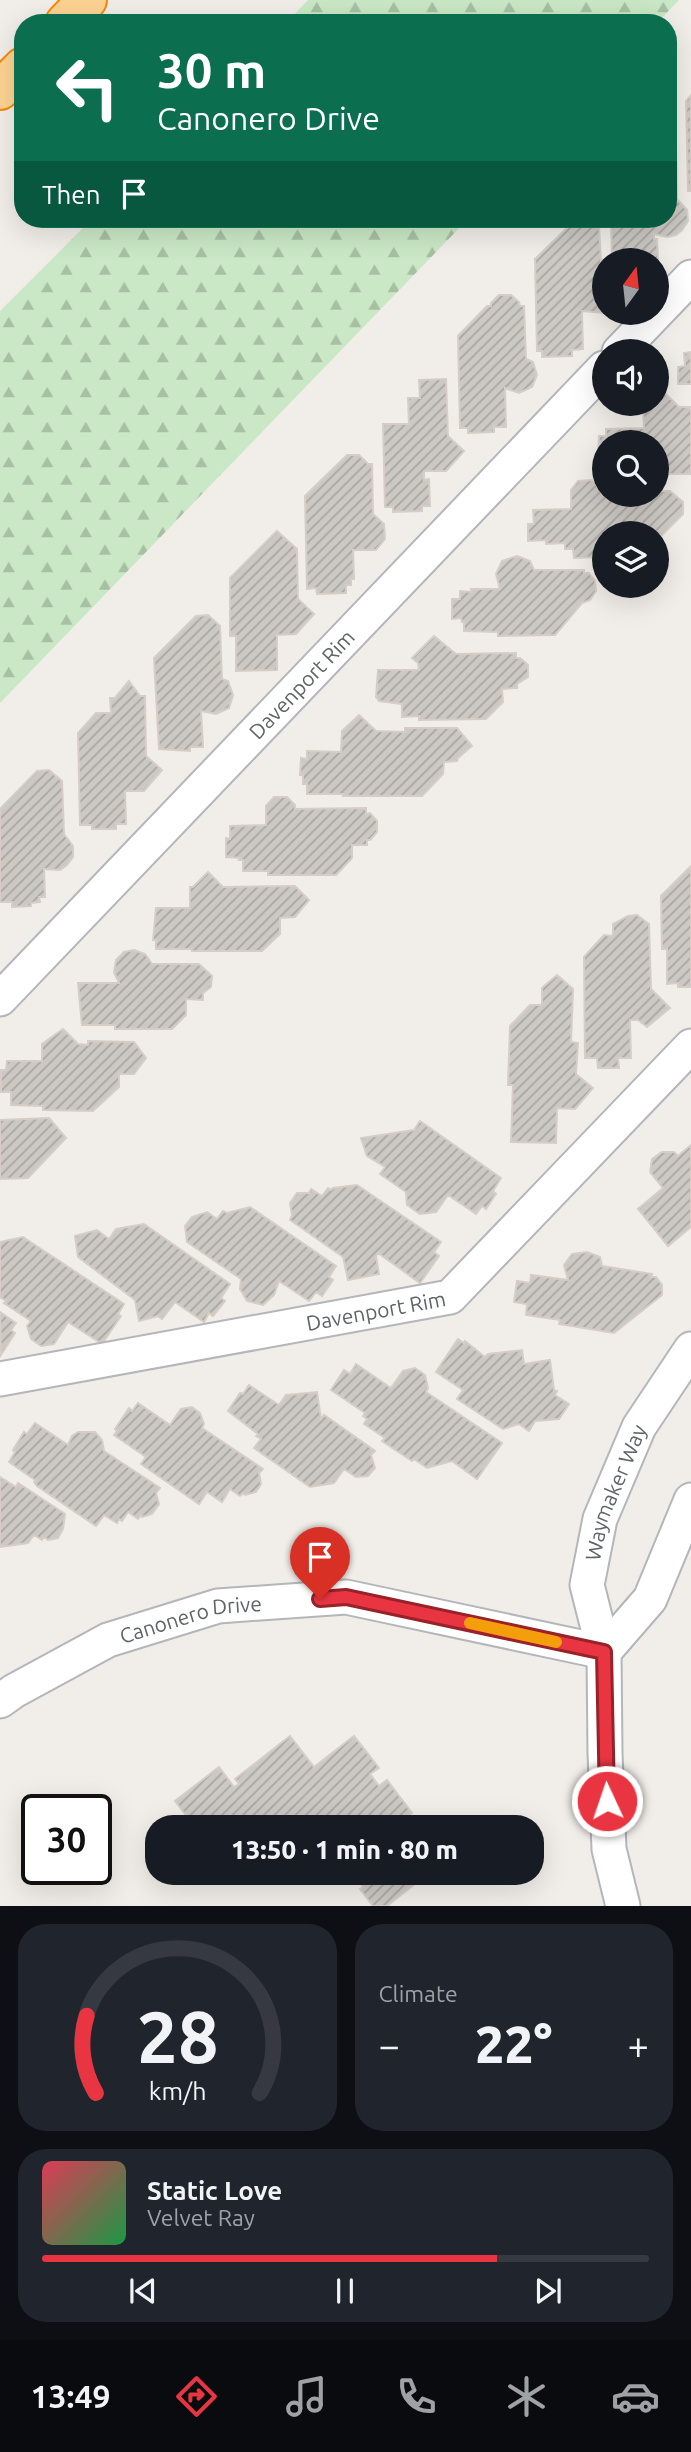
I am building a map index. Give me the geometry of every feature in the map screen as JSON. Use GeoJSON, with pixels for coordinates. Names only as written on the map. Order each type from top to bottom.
{"type":"FeatureCollection","features":[{"type":"Feature","properties":{"kind":"highway"},"geometry":{"type":"LineString","coordinates":[[74,14],[87,0]]}},
{"type":"Feature","properties":{"kind":"highway"},"geometry":{"type":"LineString","coordinates":[[0,90],[14,75]]}},
{"type":"Feature","properties":{"kind":"street"},"geometry":{"type":"LineString","coordinates":[[632,339],[691,277]]}},
{"type":"Feature","properties":{"kind":"street","name":"Davenport Rim"},"geometry":{"type":"LineString","coordinates":[[0,999],[592,381]]}},
{"type":"Feature","properties":{"kind":"street","name":"Davenport Rim"},"geometry":{"type":"LineString","coordinates":[[0,1380],[450,1297],[691,1046]]}},
{"type":"Feature","properties":{"kind":"street","name":"Waymaker Way"},"geometry":{"type":"LineString","coordinates":[[624,1906],[609,1849],[604,1753],[604,1652],[587,1585],[600,1519],[639,1427],[691,1349]]}},
{"type":"Feature","properties":{"kind":"street"},"geometry":{"type":"LineString","coordinates":[[604,1652],[650,1599],[691,1500]]}},
{"type":"Feature","properties":{"kind":"street","name":"Canonero Drive"},"geometry":{"type":"LineString","coordinates":[[0,1701],[108,1640],[218,1606],[346,1597],[604,1652]]}},
{"type":"Feature","properties":{"kind":"green space"},"geometry":{"type":"Polygon","coordinates":[[[308,0],[679,0],[666,14],[295,14],[308,0]]]}},
{"type":"Feature","properties":{"kind":"green space"},"geometry":{"type":"Polygon","coordinates":[[[83,228],[459,228],[0,703],[0,311],[83,228]]]}},
{"type":"Feature","properties":{"kind":"building"},"geometry":{"type":"Polygon","coordinates":[[[691,95],[691,191],[688,191],[686,101],[691,95]]]}},
{"type":"Feature","properties":{"kind":"building"},"geometry":{"type":"Polygon","coordinates":[[[677,199],[687,210],[688,221],[676,235],[667,237],[654,234],[654,239],[657,239],[657,248],[612,248],[611,228],[677,228],[677,199]]]}},
{"type":"Feature","properties":{"kind":"building"},"geometry":{"type":"Polygon","coordinates":[[[567,228],[599,228],[600,248],[592,248],[592,312],[582,311],[583,349],[572,350],[572,356],[542,357],[542,351],[537,351],[535,259],[567,228]]]}},
{"type":"Feature","properties":{"kind":"building"},"geometry":{"type":"Polygon","coordinates":[[[499,295],[511,295],[520,306],[524,306],[526,359],[533,362],[537,375],[532,387],[519,393],[505,388],[506,427],[494,427],[494,432],[468,433],[468,428],[460,428],[458,336],[487,306],[491,306],[499,295]]]}},
{"type":"Feature","properties":{"kind":"building"},"geometry":{"type":"Polygon","coordinates":[[[691,352],[691,384],[678,384],[678,367],[685,366],[684,353],[691,352]]]}},
{"type":"Feature","properties":{"kind":"building"},"geometry":{"type":"Polygon","coordinates":[[[446,379],[448,436],[464,451],[446,471],[424,471],[424,480],[429,479],[430,506],[422,506],[422,511],[393,512],[393,507],[385,507],[383,424],[409,424],[408,398],[420,398],[419,380],[446,379]]]}},
{"type":"Feature","properties":{"kind":"building"},"geometry":{"type":"Polygon","coordinates":[[[669,397],[679,407],[691,407],[691,474],[669,474],[669,430],[606,430],[644,428],[643,416],[669,416],[669,397]]]}},
{"type":"Feature","properties":{"kind":"building"},"geometry":{"type":"Polygon","coordinates":[[[347,455],[359,455],[368,464],[372,464],[373,514],[384,524],[385,539],[376,550],[353,550],[354,579],[351,579],[351,585],[346,585],[346,593],[317,594],[316,588],[307,589],[305,496],[347,455]]]}},
{"type":"Feature","properties":{"kind":"building"},"geometry":{"type":"Polygon","coordinates":[[[592,480],[592,507],[669,507],[670,491],[683,502],[683,514],[669,528],[669,521],[592,521],[592,557],[574,558],[573,549],[565,549],[565,543],[528,541],[528,524],[534,524],[533,510],[571,509],[571,490],[578,481],[592,480]]]}},
{"type":"Feature","properties":{"kind":"building"},"geometry":{"type":"Polygon","coordinates":[[[277,531],[297,549],[298,599],[314,614],[296,634],[277,635],[277,670],[236,671],[236,636],[230,636],[230,578],[277,531]]]}},
{"type":"Feature","properties":{"kind":"building"},"geometry":{"type":"Polygon","coordinates":[[[517,556],[530,561],[534,570],[584,570],[584,573],[589,573],[592,577],[592,597],[582,603],[555,635],[498,636],[498,632],[464,631],[461,618],[452,619],[452,599],[460,599],[460,591],[500,589],[496,574],[502,561],[517,556]]]}},
{"type":"Feature","properties":{"kind":"building"},"geometry":{"type":"Polygon","coordinates":[[[208,615],[220,626],[222,679],[228,681],[233,695],[229,708],[216,714],[201,711],[203,747],[190,747],[190,751],[159,749],[154,658],[196,616],[208,615]]]}},
{"type":"Feature","properties":{"kind":"building"},"geometry":{"type":"Polygon","coordinates":[[[434,636],[456,654],[516,653],[516,658],[528,665],[528,677],[517,684],[517,688],[502,689],[503,702],[486,719],[419,720],[419,716],[402,717],[402,704],[379,701],[376,697],[378,670],[419,670],[418,663],[412,658],[434,636]]]}},
{"type":"Feature","properties":{"kind":"building"},"geometry":{"type":"Polygon","coordinates":[[[129,681],[140,696],[145,696],[146,756],[162,770],[144,791],[125,791],[126,824],[116,824],[116,829],[92,829],[92,825],[80,825],[78,733],[96,713],[111,713],[110,698],[115,698],[129,681]]]}},
{"type":"Feature","properties":{"kind":"building"},"geometry":{"type":"Polygon","coordinates":[[[359,715],[376,731],[457,728],[472,746],[457,761],[444,762],[443,774],[422,796],[307,794],[307,784],[303,784],[303,775],[300,775],[301,758],[307,759],[307,751],[341,752],[342,731],[359,715]]]}},
{"type":"Feature","properties":{"kind":"building"},"geometry":{"type":"Polygon","coordinates":[[[49,770],[62,781],[64,834],[73,846],[73,857],[60,870],[44,869],[45,897],[39,897],[40,902],[31,903],[31,906],[12,907],[12,902],[0,902],[0,809],[37,771],[49,770]]]}},
{"type":"Feature","properties":{"kind":"building"},"geometry":{"type":"Polygon","coordinates":[[[274,797],[287,797],[295,805],[295,809],[366,808],[366,814],[370,813],[377,821],[377,832],[367,840],[367,845],[352,845],[352,858],[336,875],[268,875],[268,871],[243,871],[243,860],[226,857],[226,838],[230,839],[230,826],[266,825],[266,806],[274,797]]]}},
{"type":"Feature","properties":{"kind":"building"},"geometry":{"type":"Polygon","coordinates":[[[691,866],[691,987],[678,987],[678,983],[667,984],[667,949],[662,949],[661,896],[691,866]]]}},
{"type":"Feature","properties":{"kind":"building"},"geometry":{"type":"Polygon","coordinates":[[[208,872],[223,887],[295,886],[309,900],[295,917],[280,918],[280,934],[262,951],[156,949],[156,940],[153,940],[156,908],[190,908],[190,887],[208,872]]]}},
{"type":"Feature","properties":{"kind":"building"},"geometry":{"type":"Polygon","coordinates":[[[637,915],[649,924],[651,989],[670,1008],[647,1027],[638,1020],[630,1020],[631,1058],[618,1058],[619,1068],[598,1068],[597,1058],[585,1058],[584,957],[604,935],[613,936],[613,924],[628,916],[637,915]]]}},
{"type":"Feature","properties":{"kind":"building"},"geometry":{"type":"Polygon","coordinates":[[[134,950],[145,954],[152,964],[199,964],[212,976],[211,987],[203,993],[203,1000],[186,999],[186,1015],[172,1029],[115,1029],[115,1025],[82,1025],[78,983],[119,983],[114,972],[116,960],[124,952],[134,950]]]}},
{"type":"Feature","properties":{"kind":"building"},"geometry":{"type":"Polygon","coordinates":[[[557,975],[573,989],[571,1042],[578,1043],[576,1074],[593,1088],[575,1109],[557,1108],[556,1143],[511,1142],[513,1085],[508,1085],[510,1026],[530,1005],[542,1005],[542,988],[557,975]]]}},
{"type":"Feature","properties":{"kind":"building"},"geometry":{"type":"Polygon","coordinates":[[[63,1029],[78,1044],[88,1045],[88,1041],[134,1042],[146,1058],[134,1074],[119,1074],[119,1087],[93,1111],[43,1110],[43,1106],[11,1105],[11,1092],[1,1092],[1,1070],[6,1070],[7,1061],[42,1061],[42,1044],[63,1029]]]}},
{"type":"Feature","properties":{"kind":"building"},"geometry":{"type":"Polygon","coordinates":[[[49,1118],[66,1138],[28,1178],[0,1179],[0,1120],[49,1118]]]}},
{"type":"Feature","properties":{"kind":"building"},"geometry":{"type":"Polygon","coordinates":[[[420,1121],[501,1178],[493,1191],[496,1194],[486,1209],[482,1206],[476,1214],[448,1195],[436,1212],[420,1214],[407,1205],[406,1192],[380,1174],[385,1167],[367,1156],[361,1138],[414,1130],[420,1121]]]}},
{"type":"Feature","properties":{"kind":"building"},"geometry":{"type":"Polygon","coordinates":[[[691,1145],[691,1227],[668,1246],[638,1209],[663,1188],[650,1172],[652,1159],[662,1152],[674,1152],[678,1156],[691,1145]]]}},
{"type":"Feature","properties":{"kind":"building"},"geometry":{"type":"Polygon","coordinates":[[[357,1185],[441,1242],[434,1252],[439,1256],[420,1283],[378,1253],[376,1256],[379,1274],[348,1280],[343,1257],[290,1220],[290,1203],[297,1193],[309,1193],[311,1189],[322,1196],[328,1188],[331,1190],[357,1185]]]}},
{"type":"Feature","properties":{"kind":"building"},"geometry":{"type":"Polygon","coordinates":[[[250,1207],[336,1266],[329,1277],[333,1280],[322,1296],[316,1292],[309,1301],[279,1281],[274,1295],[263,1305],[247,1301],[240,1289],[241,1279],[187,1242],[185,1226],[192,1217],[207,1212],[217,1219],[223,1211],[227,1213],[250,1207]]]}},
{"type":"Feature","properties":{"kind":"building"},"geometry":{"type":"Polygon","coordinates":[[[144,1224],[230,1284],[221,1298],[225,1301],[213,1316],[209,1313],[204,1322],[175,1302],[162,1319],[158,1316],[139,1321],[135,1300],[78,1257],[75,1236],[97,1230],[109,1239],[116,1229],[144,1224]]]}},
{"type":"Feature","properties":{"kind":"building"},"geometry":{"type":"Polygon","coordinates":[[[23,1237],[124,1304],[118,1314],[121,1316],[102,1344],[68,1322],[54,1344],[41,1346],[31,1339],[27,1326],[31,1321],[4,1303],[6,1301],[0,1297],[0,1242],[23,1237]]]}},
{"type":"Feature","properties":{"kind":"building"},"geometry":{"type":"Polygon","coordinates":[[[587,1252],[600,1257],[602,1266],[652,1274],[651,1277],[656,1277],[662,1285],[662,1295],[614,1333],[559,1324],[560,1320],[526,1315],[527,1304],[514,1302],[517,1281],[530,1283],[531,1275],[568,1280],[564,1265],[572,1254],[587,1252]]]}},
{"type":"Feature","properties":{"kind":"building"},"geometry":{"type":"Polygon","coordinates":[[[0,1312],[16,1323],[11,1330],[15,1333],[1,1355],[0,1312]]]}},
{"type":"Feature","properties":{"kind":"building"},"geometry":{"type":"Polygon","coordinates":[[[458,1339],[464,1343],[465,1341],[485,1357],[488,1354],[522,1350],[524,1364],[550,1360],[554,1390],[557,1391],[555,1395],[569,1404],[559,1419],[535,1421],[529,1431],[519,1424],[503,1429],[457,1399],[463,1390],[436,1372],[458,1339]]]}},
{"type":"Feature","properties":{"kind":"building"},"geometry":{"type":"Polygon","coordinates":[[[356,1364],[391,1388],[403,1371],[415,1368],[425,1375],[428,1388],[426,1392],[502,1443],[477,1479],[452,1461],[427,1468],[414,1459],[412,1461],[382,1441],[385,1438],[364,1424],[367,1419],[363,1416],[365,1413],[331,1390],[344,1370],[350,1374],[356,1364]]]}},
{"type":"Feature","properties":{"kind":"building"},"geometry":{"type":"Polygon","coordinates":[[[249,1385],[279,1405],[286,1395],[317,1392],[321,1419],[324,1415],[375,1451],[371,1455],[375,1468],[368,1476],[356,1477],[344,1469],[334,1483],[310,1487],[254,1448],[261,1439],[256,1436],[258,1434],[228,1411],[249,1385]]]}},
{"type":"Feature","properties":{"kind":"building"},"geometry":{"type":"Polygon","coordinates":[[[138,1403],[170,1425],[181,1409],[192,1407],[200,1413],[204,1424],[202,1428],[263,1469],[259,1473],[261,1484],[256,1492],[245,1495],[243,1493],[240,1496],[230,1489],[222,1502],[207,1492],[199,1504],[141,1464],[146,1457],[114,1435],[129,1408],[132,1411],[138,1403]]]}},
{"type":"Feature","properties":{"kind":"building"},"geometry":{"type":"Polygon","coordinates":[[[35,1423],[68,1445],[72,1436],[78,1432],[95,1432],[102,1440],[104,1451],[160,1488],[156,1493],[159,1504],[152,1514],[141,1515],[138,1519],[128,1512],[122,1521],[119,1519],[117,1523],[104,1515],[96,1526],[37,1486],[35,1480],[9,1462],[24,1432],[27,1434],[35,1423]]]}},
{"type":"Feature","properties":{"kind":"building"},"geometry":{"type":"Polygon","coordinates":[[[0,1477],[16,1487],[18,1483],[65,1514],[63,1529],[58,1538],[48,1540],[44,1537],[42,1540],[34,1535],[28,1543],[0,1547],[0,1477]]]}},
{"type":"Feature","properties":{"kind":"building"},"geometry":{"type":"Polygon","coordinates":[[[290,1736],[314,1767],[354,1736],[379,1768],[370,1774],[379,1786],[387,1780],[412,1813],[186,1815],[175,1801],[219,1767],[234,1787],[239,1784],[235,1779],[290,1736]]]}},
{"type":"Feature","properties":{"kind":"building"},"geometry":{"type":"Polygon","coordinates":[[[361,1885],[414,1885],[387,1906],[373,1906],[360,1889],[363,1887],[361,1885]]]}},
{"type":"Feature","properties":{"kind":"slow traffic"},"geometry":{"type":"LineString","coordinates":[[470,1623],[556,1642]]}},
{"type":"Feature","properties":{"kind":"route"},"geometry":{"type":"LineString","coordinates":[[320,1599],[346,1597],[604,1652],[607,1801]]}}]}
